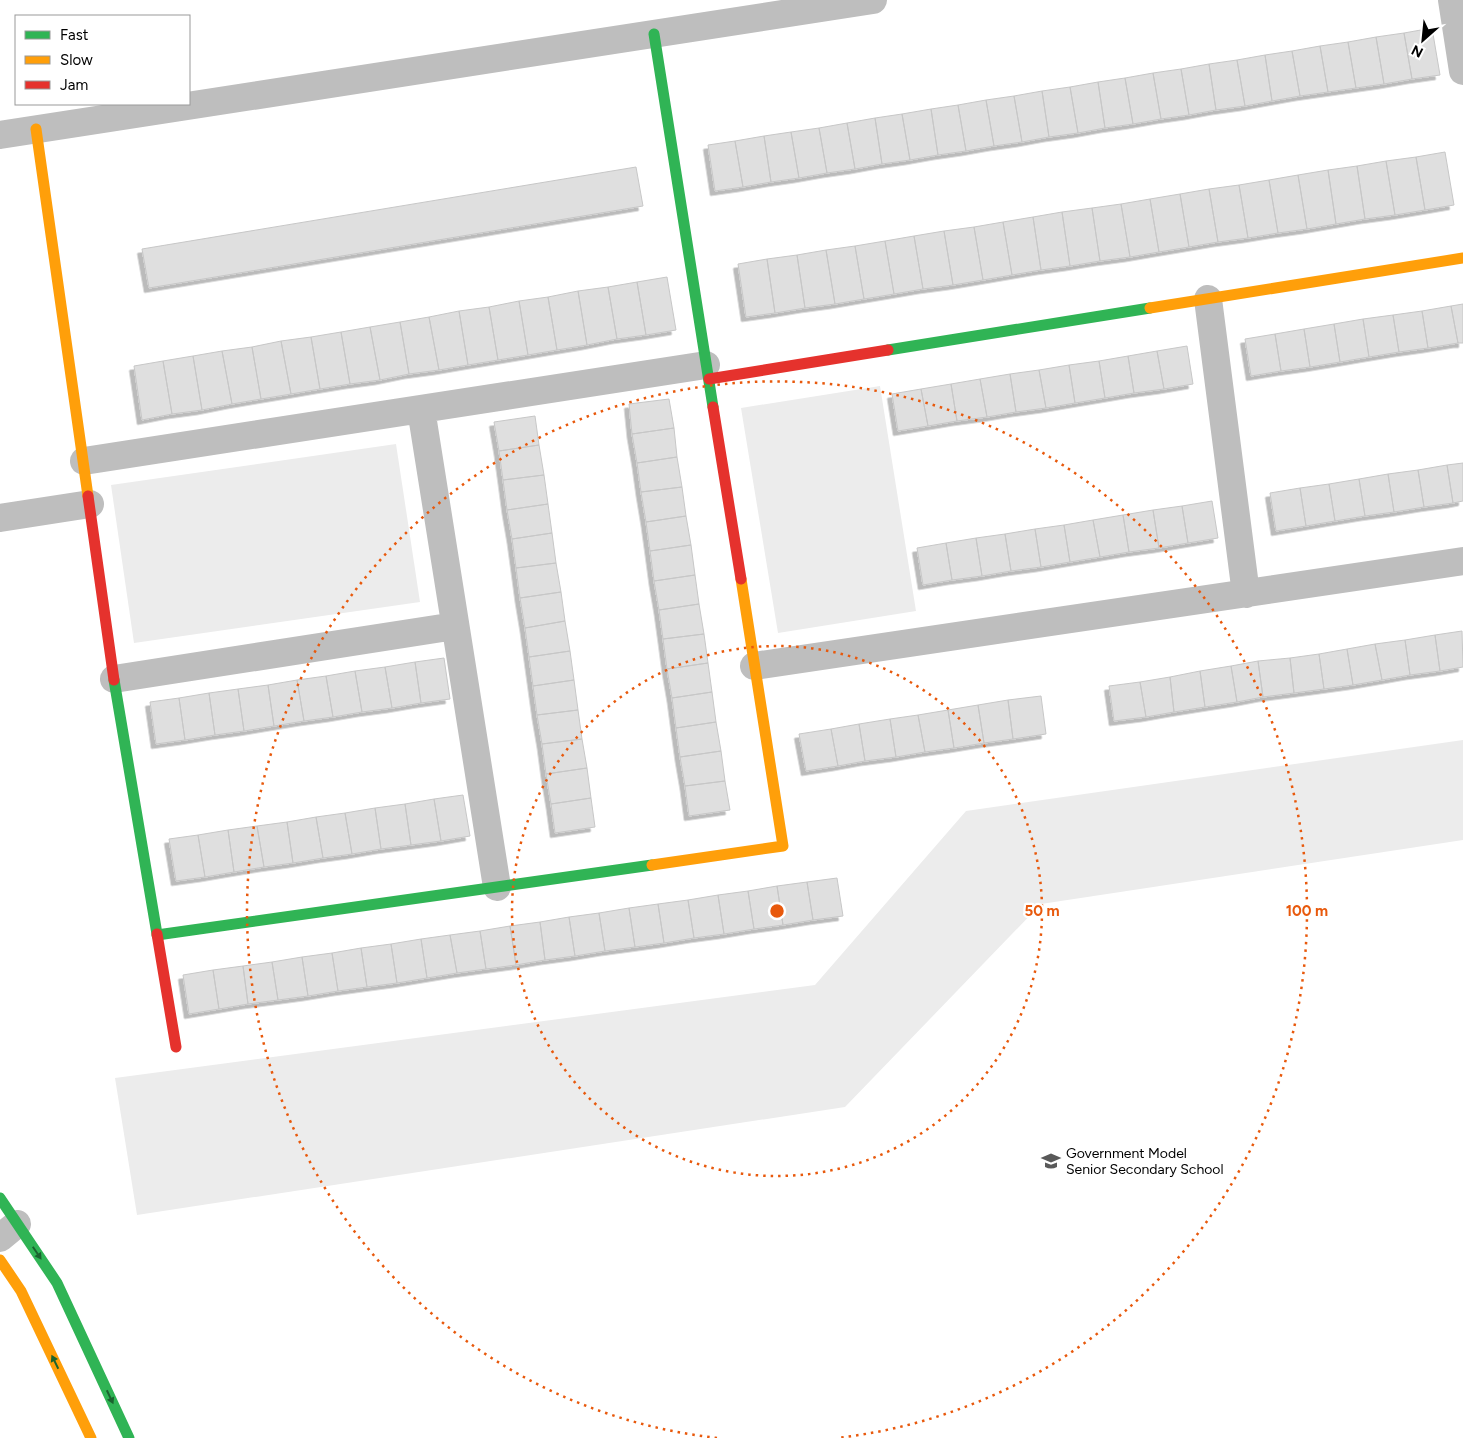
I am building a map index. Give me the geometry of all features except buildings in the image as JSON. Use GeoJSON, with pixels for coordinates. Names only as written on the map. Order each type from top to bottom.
{"type":"FeatureCollection","features":[{"type":"Feature","properties":{"kind":"street"},"geometry":{"type":"LineString","coordinates":[[0,135],[654,34],[738,10],[873,0]]}},
{"type":"Feature","properties":{"kind":"street"},"geometry":{"type":"LineString","coordinates":[[1452,0],[1463,71]]}},
{"type":"Feature","properties":{"kind":"street"},"geometry":{"type":"LineString","coordinates":[[157,935],[783,846],[654,34]]}},
{"type":"Feature","properties":{"kind":"street"},"geometry":{"type":"LineString","coordinates":[[36,129],[114,679],[176,1047]]}},
{"type":"Feature","properties":{"kind":"street"},"geometry":{"type":"LineString","coordinates":[[84,461],[421,409],[708,372],[1208,299],[1463,258]]}},
{"type":"Feature","properties":{"kind":"street"},"geometry":{"type":"LineString","coordinates":[[1208,299],[1246,594]]}},
{"type":"Feature","properties":{"kind":"street"},"geometry":{"type":"LineString","coordinates":[[421,409],[497,887]]}},
{"type":"Feature","properties":{"kind":"street"},"geometry":{"type":"LineString","coordinates":[[0,518],[90,504]]}},
{"type":"Feature","properties":{"kind":"street"},"geometry":{"type":"LineString","coordinates":[[754,666],[1463,561]]}},
{"type":"Feature","properties":{"kind":"street"},"geometry":{"type":"LineString","coordinates":[[114,679],[455,626]]}},
{"type":"Feature","properties":{"kind":"street"},"geometry":{"type":"LineString","coordinates":[[0,1198],[9,1231],[57,1283],[130,1438]]}},
{"type":"Feature","properties":{"kind":"street"},"geometry":{"type":"LineString","coordinates":[[0,1260],[21,1291],[91,1438]]}},
{"type":"Feature","properties":{"kind":"shaded area"},"geometry":{"type":"Polygon","coordinates":[[[880,386],[916,611],[778,633],[741,408],[880,386]]]}},
{"type":"Feature","properties":{"kind":"shaded area"},"geometry":{"type":"Polygon","coordinates":[[[396,444],[420,602],[134,643],[111,485],[396,444]]]}},
{"type":"Feature","properties":{"kind":"shaded area"},"geometry":{"type":"Polygon","coordinates":[[[1463,740],[1463,840],[1041,904],[845,1107],[137,1215],[115,1078],[815,985],[966,811],[1463,740]]]}},
{"type":"Feature","properties":{"kind":"traffic: fast"},"geometry":{"type":"LineString","coordinates":[[654,34],[713,407]]}},
{"type":"Feature","properties":{"kind":"traffic: fast"},"geometry":{"type":"LineString","coordinates":[[888,350],[1150,308]]}},
{"type":"Feature","properties":{"kind":"traffic: fast"},"geometry":{"type":"LineString","coordinates":[[114,680],[157,934]]}},
{"type":"Feature","properties":{"kind":"traffic: fast"},"geometry":{"type":"LineString","coordinates":[[157,935],[652,865]]}},
{"type":"Feature","properties":{"kind":"traffic: fast"},"geometry":{"type":"LineString","coordinates":[[0,1198],[57,1283],[129,1438]]}},
{"type":"Feature","properties":{"kind":"traffic: slow"},"geometry":{"type":"LineString","coordinates":[[36,129],[88,496]]}},
{"type":"Feature","properties":{"kind":"traffic: slow"},"geometry":{"type":"LineString","coordinates":[[1150,308],[1463,258]]}},
{"type":"Feature","properties":{"kind":"traffic: slow"},"geometry":{"type":"LineString","coordinates":[[652,865],[783,846],[741,579]]}},
{"type":"Feature","properties":{"kind":"traffic: slow"},"geometry":{"type":"LineString","coordinates":[[0,1260],[21,1291],[91,1438]]}},
{"type":"Feature","properties":{"kind":"traffic: jam"},"geometry":{"type":"LineString","coordinates":[[709,379],[888,350]]}},
{"type":"Feature","properties":{"kind":"traffic: jam"},"geometry":{"type":"LineString","coordinates":[[713,407],[741,579]]}},
{"type":"Feature","properties":{"kind":"traffic: jam"},"geometry":{"type":"LineString","coordinates":[[88,496],[114,680]]}},
{"type":"Feature","properties":{"kind":"traffic: jam"},"geometry":{"type":"LineString","coordinates":[[157,934],[176,1047]]}},
{"type":"Feature","properties":{"kind":"place","name":"Government Model Senior Secondary School"},"geometry":{"type":"Point","coordinates":[1051,1161]}}]}
